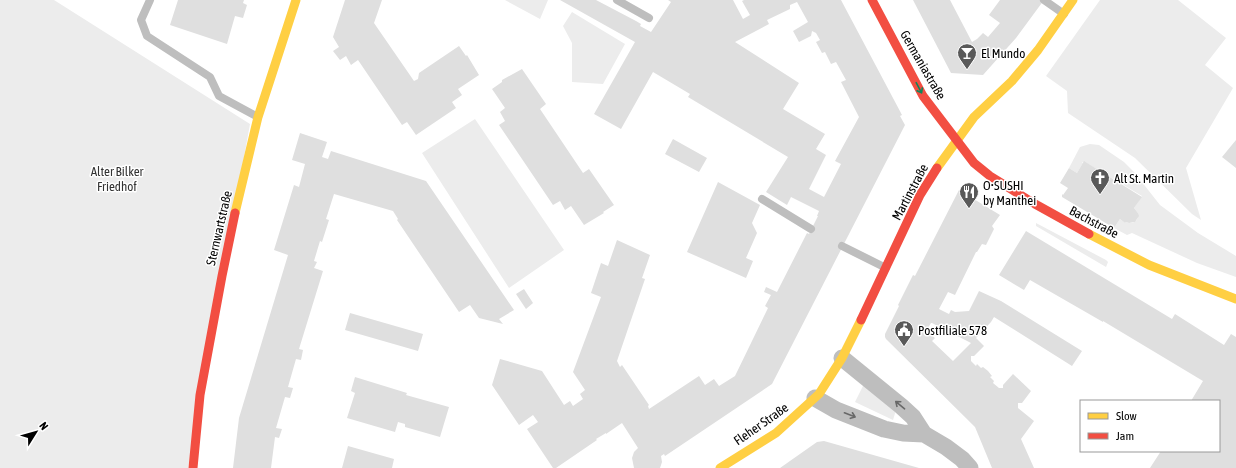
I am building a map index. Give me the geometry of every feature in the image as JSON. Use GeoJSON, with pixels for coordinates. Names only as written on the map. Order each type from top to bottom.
{"type":"FeatureCollection","features":[{"type":"Feature","properties":{"kind":"street","name":"Sternwartstraße"},"geometry":{"type":"LineString","coordinates":[[193,468],[200,395],[222,276],[258,117],[296,0]]}},
{"type":"Feature","properties":{"kind":"street","name":"Germaniastraße"},"geometry":{"type":"LineString","coordinates":[[872,0],[924,96],[957,140]]}},
{"type":"Feature","properties":{"kind":"street","name":"Martinstraße"},"geometry":{"type":"LineString","coordinates":[[815,398],[842,358],[929,179],[974,117],[1012,81],[1038,50],[1073,0]]}},
{"type":"Feature","properties":{"kind":"street","name":"Bachstraße"},"geometry":{"type":"LineString","coordinates":[[957,140],[974,164],[990,176],[1035,204],[1097,239],[1149,265],[1236,299]]}},
{"type":"Feature","properties":{"kind":"street"},"geometry":{"type":"LineString","coordinates":[[842,358],[913,416],[924,434]]}},
{"type":"Feature","properties":{"kind":"street"},"geometry":{"type":"LineString","coordinates":[[815,398],[836,410],[884,429],[903,433],[924,434],[946,447],[962,459],[970,468]]}},
{"type":"Feature","properties":{"kind":"street","name":"Fleher Straße"},"geometry":{"type":"LineString","coordinates":[[720,468],[776,433],[815,398]]}},
{"type":"Feature","properties":{"kind":"lane"},"geometry":{"type":"LineString","coordinates":[[150,0],[141,20],[147,36],[210,77],[219,96],[258,117]]}},
{"type":"Feature","properties":{"kind":"lane"},"geometry":{"type":"LineString","coordinates":[[617,0],[648,18]]}},
{"type":"Feature","properties":{"kind":"lane"},"geometry":{"type":"LineString","coordinates":[[1044,0],[1064,14]]}},
{"type":"Feature","properties":{"kind":"lane"},"geometry":{"type":"LineString","coordinates":[[762,199],[811,229]]}},
{"type":"Feature","properties":{"kind":"lane"},"geometry":{"type":"LineString","coordinates":[[842,246],[886,269]]}},
{"type":"Feature","properties":{"kind":"green space","name":"Alter Bilker Friedhof"},"geometry":{"type":"Polygon","coordinates":[[[0,0],[54,0],[250,124],[188,468],[0,468],[0,0]]]}},
{"type":"Feature","properties":{"kind":"green space"},"geometry":{"type":"Polygon","coordinates":[[[505,0],[548,0],[540,19],[505,0]]]}},
{"type":"Feature","properties":{"kind":"green space"},"geometry":{"type":"Polygon","coordinates":[[[1100,0],[1178,0],[1226,38],[1205,65],[1233,88],[1186,168],[1201,220],[1192,214],[1135,158],[1068,113],[1067,91],[1046,76],[1100,0]]]}},
{"type":"Feature","properties":{"kind":"green space"},"geometry":{"type":"Polygon","coordinates":[[[572,12],[625,44],[603,84],[572,82],[572,43],[563,26],[572,12]]]}},
{"type":"Feature","properties":{"kind":"green space"},"geometry":{"type":"Polygon","coordinates":[[[475,119],[564,250],[509,288],[422,153],[475,119]]]}},
{"type":"Feature","properties":{"kind":"green space"},"geometry":{"type":"Polygon","coordinates":[[[1090,144],[1099,145],[1124,162],[1134,172],[1160,205],[1198,233],[1236,256],[1236,277],[1197,263],[1132,233],[1127,235],[1114,228],[1120,219],[1125,223],[1135,222],[1138,218],[1138,213],[1134,208],[1142,196],[1085,162],[1082,162],[1083,163],[1077,173],[1069,168],[1080,147],[1090,144]]]}},
{"type":"Feature","properties":{"kind":"green space"},"geometry":{"type":"Polygon","coordinates":[[[1036,223],[1106,260],[1108,262],[1106,267],[1036,226],[1036,223]]]}},
{"type":"Feature","properties":{"kind":"green space"},"geometry":{"type":"Polygon","coordinates":[[[864,384],[896,410],[893,420],[855,402],[864,384]]]}},
{"type":"Feature","properties":{"kind":"building"},"geometry":{"type":"Polygon","coordinates":[[[178,0],[244,0],[243,3],[247,5],[243,18],[235,16],[227,44],[170,25],[178,0]]]}},
{"type":"Feature","properties":{"kind":"building"},"geometry":{"type":"Polygon","coordinates":[[[345,0],[382,0],[374,23],[414,81],[418,79],[419,73],[459,46],[466,56],[467,55],[479,75],[458,89],[462,95],[452,102],[456,108],[416,135],[407,122],[402,125],[358,60],[351,65],[346,56],[340,60],[333,51],[339,47],[333,37],[345,0]]]}},
{"type":"Feature","properties":{"kind":"building"},"geometry":{"type":"Polygon","coordinates":[[[560,0],[596,0],[636,21],[641,24],[640,26],[651,32],[671,2],[668,0],[733,0],[743,19],[750,15],[742,1],[744,0],[841,0],[902,115],[900,116],[905,125],[772,384],[665,456],[664,454],[661,456],[662,462],[660,468],[634,468],[632,458],[634,452],[638,448],[622,423],[596,439],[597,440],[556,468],[553,468],[527,429],[538,422],[533,415],[519,425],[492,385],[500,359],[542,371],[564,405],[570,401],[573,406],[583,399],[580,394],[585,390],[573,372],[601,297],[591,293],[601,263],[608,266],[617,240],[650,255],[642,278],[645,279],[617,361],[620,367],[622,365],[649,405],[649,409],[699,376],[705,385],[714,379],[719,386],[735,376],[768,308],[765,306],[771,295],[764,292],[766,287],[777,292],[807,233],[809,234],[819,211],[791,197],[787,205],[766,192],[788,157],[688,97],[690,94],[653,72],[621,129],[594,114],[635,42],[560,0]],[[797,2],[790,5],[790,9],[767,20],[769,24],[735,42],[799,83],[783,109],[825,134],[816,149],[826,155],[809,189],[824,197],[841,164],[835,161],[859,117],[841,82],[846,80],[836,62],[831,64],[825,52],[822,53],[816,42],[820,40],[816,33],[812,31],[811,36],[799,42],[793,31],[808,22],[797,2]]]}},
{"type":"Feature","properties":{"kind":"building"},"geometry":{"type":"Polygon","coordinates":[[[913,0],[950,0],[972,42],[983,33],[988,37],[1000,23],[989,15],[1000,0],[1044,0],[1016,38],[983,75],[951,73],[913,0]]]}},
{"type":"Feature","properties":{"kind":"building"},"geometry":{"type":"Polygon","coordinates":[[[522,69],[546,104],[540,109],[583,173],[589,169],[614,205],[584,225],[571,206],[565,210],[560,201],[553,205],[499,125],[505,121],[500,112],[505,108],[492,89],[502,82],[502,80],[522,69]]]}},
{"type":"Feature","properties":{"kind":"building"},"geometry":{"type":"Polygon","coordinates":[[[300,133],[327,142],[322,157],[328,159],[331,151],[426,181],[514,310],[499,319],[503,324],[479,318],[470,305],[459,312],[397,220],[398,219],[393,211],[334,194],[326,219],[329,220],[322,242],[320,241],[314,261],[317,262],[314,268],[323,271],[299,349],[303,350],[301,360],[296,359],[288,387],[293,388],[290,398],[285,397],[276,428],[282,429],[279,438],[275,437],[271,468],[233,468],[239,418],[288,255],[274,250],[294,185],[299,187],[305,164],[292,160],[300,133]]]}},
{"type":"Feature","properties":{"kind":"building"},"geometry":{"type":"Polygon","coordinates":[[[673,139],[707,158],[699,172],[665,154],[673,139]]]}},
{"type":"Feature","properties":{"kind":"building"},"geometry":{"type":"Polygon","coordinates":[[[1236,140],[1236,168],[1222,157],[1236,140]]]}},
{"type":"Feature","properties":{"kind":"building","name":"Alt St. Martin"},"geometry":{"type":"Polygon","coordinates":[[[1084,161],[1142,197],[1134,208],[1139,216],[1135,222],[1125,223],[1120,219],[1114,228],[1062,197],[1062,194],[1063,195],[1068,188],[1060,183],[1069,168],[1077,173],[1084,161]]]}},
{"type":"Feature","properties":{"kind":"building"},"geometry":{"type":"Polygon","coordinates":[[[718,182],[760,205],[752,223],[757,233],[746,258],[753,261],[746,278],[687,252],[718,182]]]}},
{"type":"Feature","properties":{"kind":"building"},"geometry":{"type":"Polygon","coordinates":[[[959,190],[1000,215],[992,226],[994,229],[986,245],[982,244],[976,252],[955,295],[948,292],[939,309],[949,314],[951,310],[955,312],[969,311],[979,291],[1001,301],[1082,351],[1072,366],[994,317],[976,338],[984,346],[974,356],[971,356],[971,361],[976,366],[977,364],[981,368],[983,367],[988,371],[992,376],[990,377],[994,381],[993,383],[999,388],[1003,388],[1003,385],[1013,374],[1031,391],[1022,403],[1018,403],[1018,408],[1034,421],[1021,439],[1034,468],[992,468],[975,427],[886,339],[885,334],[899,306],[898,305],[913,275],[915,276],[959,190]],[[932,323],[926,331],[935,338],[932,341],[953,361],[971,343],[932,323]]]}},
{"type":"Feature","properties":{"kind":"building"},"geometry":{"type":"Polygon","coordinates":[[[1026,231],[1172,319],[1175,314],[1224,345],[1231,334],[1236,337],[1236,468],[1150,468],[1160,452],[1220,452],[1220,400],[1192,400],[1203,381],[1103,321],[1030,280],[1024,290],[999,275],[1026,231]]]}},
{"type":"Feature","properties":{"kind":"building"},"geometry":{"type":"Polygon","coordinates":[[[524,289],[533,303],[526,309],[516,294],[524,289]]]}},
{"type":"Feature","properties":{"kind":"building"},"geometry":{"type":"Polygon","coordinates":[[[350,313],[423,334],[418,351],[345,330],[350,313]]]}},
{"type":"Feature","properties":{"kind":"building"},"geometry":{"type":"Polygon","coordinates":[[[355,377],[407,393],[406,395],[449,407],[440,437],[405,427],[405,424],[398,422],[395,432],[347,418],[355,393],[351,391],[355,377]]]}},
{"type":"Feature","properties":{"kind":"building"},"geometry":{"type":"Polygon","coordinates":[[[824,441],[919,468],[780,468],[817,442],[824,441]]]}},
{"type":"Feature","properties":{"kind":"building"},"geometry":{"type":"Polygon","coordinates":[[[348,446],[394,459],[392,468],[342,468],[348,446]]]}},
{"type":"Feature","properties":{"kind":"traffic: slow"},"geometry":{"type":"LineString","coordinates":[[235,213],[258,117],[296,0]]}},
{"type":"Feature","properties":{"kind":"traffic: slow"},"geometry":{"type":"LineString","coordinates":[[937,168],[974,117],[1012,81],[1038,50],[1073,0]]}},
{"type":"Feature","properties":{"kind":"traffic: slow"},"geometry":{"type":"LineString","coordinates":[[1089,234],[1149,265],[1236,299]]}},
{"type":"Feature","properties":{"kind":"traffic: slow"},"geometry":{"type":"LineString","coordinates":[[720,468],[776,433],[819,394],[842,358],[861,320]]}},
{"type":"Feature","properties":{"kind":"traffic: jam"},"geometry":{"type":"LineString","coordinates":[[872,0],[923,96],[974,163],[990,176],[1035,204],[1089,234]]}},
{"type":"Feature","properties":{"kind":"traffic: jam"},"geometry":{"type":"LineString","coordinates":[[861,320],[920,195],[937,168]]}},
{"type":"Feature","properties":{"kind":"traffic: jam"},"geometry":{"type":"LineString","coordinates":[[193,468],[200,395],[235,213]]}},
{"type":"Feature","properties":{"kind":"place","name":"El Mundo"},"geometry":{"type":"Point","coordinates":[967,70]}},
{"type":"Feature","properties":{"kind":"place","name":"Alt St. Martin"},"geometry":{"type":"Point","coordinates":[1100,195]}},
{"type":"Feature","properties":{"kind":"place","name":"O•SUSHI by Manthei"},"geometry":{"type":"Point","coordinates":[969,209]}},
{"type":"Feature","properties":{"kind":"place","name":"Postfiliale 578"},"geometry":{"type":"Point","coordinates":[904,347]}}]}
